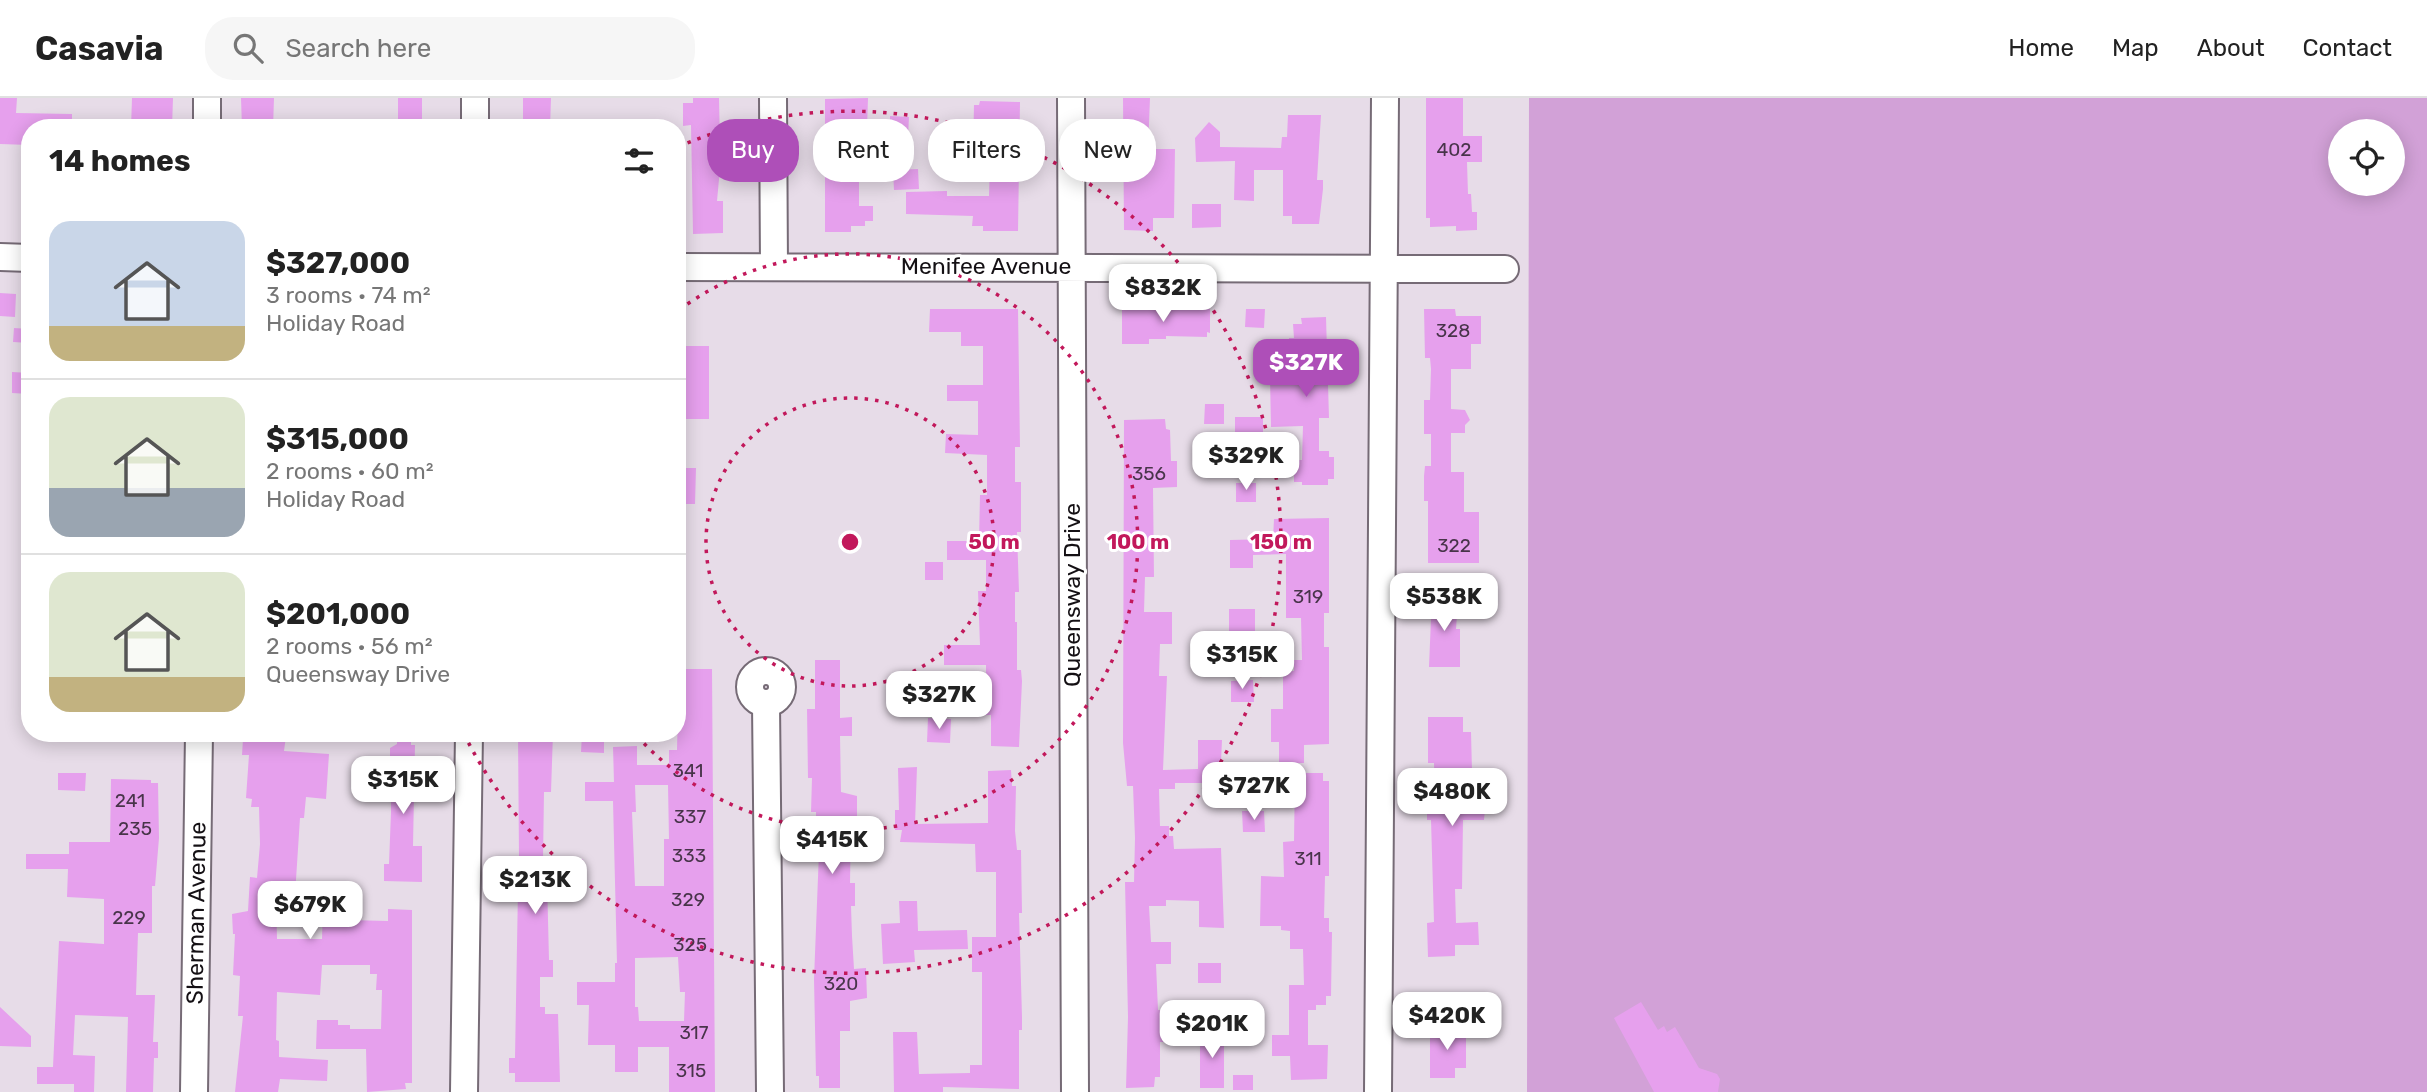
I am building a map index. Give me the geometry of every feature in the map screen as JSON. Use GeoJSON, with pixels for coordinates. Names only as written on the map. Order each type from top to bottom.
{"type":"FeatureCollection","features":[{"type":"Feature","properties":{"kind":"street"},"geometry":{"type":"LineString","coordinates":[[207,98],[207,119]]}},
{"type":"Feature","properties":{"kind":"street"},"geometry":{"type":"LineString","coordinates":[[475,98],[475,119]]}},
{"type":"Feature","properties":{"kind":"street"},"geometry":{"type":"LineString","coordinates":[[774,98],[774,267]]}},
{"type":"Feature","properties":{"kind":"street","name":"Queensway Drive"},"geometry":{"type":"LineString","coordinates":[[1070,98],[1075,1092]]}},
{"type":"Feature","properties":{"kind":"street"},"geometry":{"type":"LineString","coordinates":[[1378,1092],[1385,98]]}},
{"type":"Feature","properties":{"kind":"street"},"geometry":{"type":"LineString","coordinates":[[0,257],[21,258]]}},
{"type":"Feature","properties":{"kind":"street","name":"Menifee Avenue"},"geometry":{"type":"LineString","coordinates":[[686,267],[1505,269]]}},
{"type":"Feature","properties":{"kind":"street"},"geometry":{"type":"LineString","coordinates":[[765,704],[770,1092]]}},
{"type":"Feature","properties":{"kind":"street","name":"Sherman Avenue"},"geometry":{"type":"LineString","coordinates":[[194,1092],[199,742]]}},
{"type":"Feature","properties":{"kind":"street"},"geometry":{"type":"LineString","coordinates":[[464,1092],[469,742]]}},
{"type":"Feature","properties":{"kind":"shaded area"},"geometry":{"type":"Polygon","coordinates":[[[1529,98],[2427,98],[2427,1092],[1527,1092],[1529,98]]]}},
{"type":"Feature","properties":{"kind":"building"},"geometry":{"type":"Polygon","coordinates":[[[0,98],[17,98],[16,113],[72,114],[72,119],[21,119],[21,145],[0,144],[0,98]]]}},
{"type":"Feature","properties":{"kind":"building"},"geometry":{"type":"Polygon","coordinates":[[[132,98],[173,98],[172,119],[131,119],[132,98]]]}},
{"type":"Feature","properties":{"kind":"building"},"geometry":{"type":"Polygon","coordinates":[[[241,98],[274,98],[273,119],[242,119],[241,98]]]}},
{"type":"Feature","properties":{"kind":"building"},"geometry":{"type":"Polygon","coordinates":[[[398,98],[422,98],[422,119],[398,119],[398,98]]]}},
{"type":"Feature","properties":{"kind":"building"},"geometry":{"type":"Polygon","coordinates":[[[523,98],[551,98],[550,119],[523,119],[523,98]]]}},
{"type":"Feature","properties":{"kind":"building"},"geometry":{"type":"Polygon","coordinates":[[[693,98],[719,98],[719,119],[707,119],[707,182],[719,182],[717,201],[723,201],[723,233],[693,234],[691,125],[686,126],[686,119],[683,119],[683,103],[693,103],[693,98]]]}},
{"type":"Feature","properties":{"kind":"building"},"geometry":{"type":"Polygon","coordinates":[[[868,98],[867,119],[825,119],[825,99],[868,98]]]}},
{"type":"Feature","properties":{"kind":"building"},"geometry":{"type":"Polygon","coordinates":[[[1123,98],[1150,98],[1149,119],[1123,119],[1123,98]]]}},
{"type":"Feature","properties":{"kind":"building"},"geometry":{"type":"Polygon","coordinates":[[[1426,98],[1463,98],[1463,136],[1482,136],[1482,162],[1467,162],[1468,194],[1471,194],[1472,212],[1477,212],[1477,230],[1456,231],[1456,226],[1430,227],[1430,218],[1426,218],[1426,98]]]}},
{"type":"Feature","properties":{"kind":"building"},"geometry":{"type":"Polygon","coordinates":[[[980,101],[1020,102],[1020,119],[974,119],[974,105],[979,105],[980,101]]]}},
{"type":"Feature","properties":{"kind":"building"},"geometry":{"type":"Polygon","coordinates":[[[1288,115],[1321,115],[1317,180],[1323,180],[1323,189],[1319,224],[1292,224],[1292,216],[1283,216],[1283,170],[1254,170],[1254,201],[1234,200],[1235,161],[1196,162],[1195,138],[1209,122],[1220,132],[1220,147],[1281,148],[1282,137],[1287,137],[1288,115]]]}},
{"type":"Feature","properties":{"kind":"building"},"geometry":{"type":"Polygon","coordinates":[[[890,116],[909,117],[909,119],[890,119],[890,116]]]}},
{"type":"Feature","properties":{"kind":"building"},"geometry":{"type":"Polygon","coordinates":[[[1156,149],[1175,149],[1174,218],[1153,218],[1153,231],[1124,230],[1124,182],[1156,182],[1156,149]]]}},
{"type":"Feature","properties":{"kind":"building"},"geometry":{"type":"Polygon","coordinates":[[[914,169],[918,169],[919,189],[894,190],[894,182],[914,182],[914,169]]]}},
{"type":"Feature","properties":{"kind":"building"},"geometry":{"type":"Polygon","coordinates":[[[825,182],[859,182],[859,206],[873,206],[873,221],[865,221],[865,226],[851,226],[851,232],[825,232],[825,182]]]}},
{"type":"Feature","properties":{"kind":"building"},"geometry":{"type":"Polygon","coordinates":[[[989,182],[1019,182],[1018,231],[983,231],[983,226],[972,226],[973,216],[906,214],[906,192],[947,191],[947,196],[989,196],[989,182]]]}},
{"type":"Feature","properties":{"kind":"building"},"geometry":{"type":"Polygon","coordinates":[[[1192,204],[1221,204],[1221,227],[1192,228],[1192,204]]]}},
{"type":"Feature","properties":{"kind":"building"},"geometry":{"type":"Polygon","coordinates":[[[0,293],[16,294],[15,317],[0,316],[0,293]]]}},
{"type":"Feature","properties":{"kind":"building"},"geometry":{"type":"Polygon","coordinates":[[[930,309],[1018,309],[1020,447],[1015,447],[1015,482],[1021,482],[1021,532],[1017,532],[1019,592],[1015,592],[1015,622],[1017,670],[1021,670],[1022,681],[1019,747],[991,746],[991,715],[948,716],[948,697],[986,697],[986,665],[944,665],[944,645],[980,645],[978,591],[986,591],[986,560],[947,560],[947,541],[979,541],[980,495],[987,495],[987,455],[945,453],[946,434],[978,435],[978,401],[947,401],[947,385],[983,385],[983,346],[961,346],[961,332],[929,332],[930,309]]]}},
{"type":"Feature","properties":{"kind":"building"},"geometry":{"type":"Polygon","coordinates":[[[1122,309],[1210,309],[1210,333],[1207,332],[1207,337],[1166,336],[1166,339],[1149,339],[1149,344],[1122,344],[1122,309]]]}},
{"type":"Feature","properties":{"kind":"building"},"geometry":{"type":"Polygon","coordinates":[[[1246,309],[1265,309],[1264,328],[1245,327],[1246,309]]]}},
{"type":"Feature","properties":{"kind":"building"},"geometry":{"type":"Polygon","coordinates":[[[1424,309],[1455,309],[1456,316],[1481,316],[1481,344],[1471,344],[1471,369],[1451,369],[1451,409],[1465,410],[1470,420],[1465,425],[1465,433],[1451,433],[1451,472],[1464,472],[1464,512],[1479,512],[1479,563],[1428,563],[1428,501],[1424,501],[1424,476],[1425,466],[1431,466],[1431,434],[1424,434],[1424,400],[1430,400],[1431,369],[1430,358],[1425,358],[1424,309]]]}},
{"type":"Feature","properties":{"kind":"building"},"geometry":{"type":"Polygon","coordinates":[[[1326,317],[1329,418],[1319,418],[1319,451],[1329,451],[1329,457],[1334,457],[1334,479],[1328,479],[1328,485],[1302,485],[1302,482],[1294,482],[1294,460],[1302,460],[1303,426],[1271,427],[1270,378],[1289,377],[1289,338],[1294,338],[1293,324],[1302,324],[1301,318],[1326,317]]]}},
{"type":"Feature","properties":{"kind":"building"},"geometry":{"type":"Polygon","coordinates":[[[14,328],[21,328],[21,342],[13,342],[14,328]]]}},
{"type":"Feature","properties":{"kind":"building"},"geometry":{"type":"Polygon","coordinates":[[[686,346],[709,346],[709,419],[686,419],[686,346]]]}},
{"type":"Feature","properties":{"kind":"building"},"geometry":{"type":"Polygon","coordinates":[[[12,372],[21,372],[21,394],[12,393],[12,372]]]}},
{"type":"Feature","properties":{"kind":"building"},"geometry":{"type":"Polygon","coordinates":[[[1205,404],[1224,404],[1224,424],[1204,424],[1205,404]]]}},
{"type":"Feature","properties":{"kind":"building"},"geometry":{"type":"Polygon","coordinates":[[[1235,417],[1263,417],[1263,437],[1235,437],[1235,417]]]}},
{"type":"Feature","properties":{"kind":"building"},"geometry":{"type":"Polygon","coordinates":[[[1165,419],[1166,429],[1170,430],[1171,461],[1177,461],[1177,487],[1153,488],[1154,577],[1145,577],[1144,612],[1172,612],[1172,644],[1160,644],[1159,676],[1167,676],[1163,770],[1198,769],[1198,740],[1222,740],[1220,783],[1175,783],[1175,789],[1159,789],[1160,826],[1169,826],[1169,836],[1173,836],[1174,849],[1221,848],[1224,928],[1199,927],[1199,901],[1166,900],[1166,906],[1149,906],[1151,942],[1171,942],[1171,964],[1156,964],[1158,1010],[1168,1011],[1167,1025],[1200,1024],[1200,1042],[1160,1042],[1160,1077],[1155,1077],[1154,1087],[1126,1088],[1128,1017],[1125,882],[1134,882],[1135,838],[1133,786],[1127,786],[1123,743],[1124,420],[1165,419]]]}},
{"type":"Feature","properties":{"kind":"building"},"geometry":{"type":"Polygon","coordinates":[[[686,468],[696,468],[695,504],[686,504],[686,468]]]}},
{"type":"Feature","properties":{"kind":"building"},"geometry":{"type":"Polygon","coordinates":[[[1236,483],[1256,483],[1256,502],[1236,502],[1236,483]]]}},
{"type":"Feature","properties":{"kind":"building"},"geometry":{"type":"Polygon","coordinates":[[[1329,518],[1329,613],[1324,613],[1324,647],[1329,647],[1329,744],[1304,745],[1304,763],[1279,763],[1279,742],[1271,742],[1271,709],[1283,709],[1283,671],[1294,671],[1294,660],[1302,660],[1301,618],[1286,618],[1286,554],[1253,555],[1253,568],[1230,568],[1230,540],[1273,539],[1274,519],[1329,518]]]}},
{"type":"Feature","properties":{"kind":"building"},"geometry":{"type":"Polygon","coordinates":[[[925,562],[943,562],[943,580],[925,580],[925,562]]]}},
{"type":"Feature","properties":{"kind":"building"},"geometry":{"type":"Polygon","coordinates":[[[1432,594],[1454,595],[1456,629],[1460,629],[1460,667],[1429,667],[1432,594]]]}},
{"type":"Feature","properties":{"kind":"building"},"geometry":{"type":"Polygon","coordinates":[[[1229,609],[1255,609],[1255,633],[1229,633],[1229,609]]]}},
{"type":"Feature","properties":{"kind":"building"},"geometry":{"type":"Polygon","coordinates":[[[1198,634],[1222,634],[1222,657],[1198,657],[1198,634]]]}},
{"type":"Feature","properties":{"kind":"building"},"geometry":{"type":"Polygon","coordinates":[[[815,660],[840,660],[840,718],[852,717],[852,736],[840,736],[841,792],[857,796],[857,818],[851,818],[850,883],[855,883],[855,906],[851,906],[852,936],[854,969],[866,968],[867,998],[850,1001],[850,1031],[840,1031],[840,1088],[819,1088],[819,1076],[816,1076],[814,979],[819,852],[816,852],[816,812],[811,812],[812,778],[808,778],[807,709],[815,709],[815,660]]]}},
{"type":"Feature","properties":{"kind":"building"},"geometry":{"type":"Polygon","coordinates":[[[686,669],[712,669],[715,1092],[669,1092],[669,1047],[638,1047],[638,1072],[615,1072],[615,1045],[588,1045],[589,1005],[577,1005],[577,982],[615,982],[617,963],[613,801],[585,801],[585,782],[614,782],[613,747],[637,746],[637,765],[669,765],[669,750],[677,750],[677,742],[686,742],[686,669]],[[635,785],[636,812],[632,812],[635,886],[664,886],[664,839],[669,839],[668,785],[635,785]],[[678,957],[635,958],[635,1007],[638,1007],[639,1021],[684,1021],[685,992],[680,992],[678,957]]]}},
{"type":"Feature","properties":{"kind":"building"},"geometry":{"type":"Polygon","coordinates":[[[1253,680],[1254,702],[1231,702],[1231,681],[1253,680]]]}},
{"type":"Feature","properties":{"kind":"building"},"geometry":{"type":"Polygon","coordinates":[[[1428,717],[1463,717],[1463,732],[1471,732],[1472,771],[1497,771],[1497,788],[1487,788],[1484,820],[1463,820],[1462,889],[1455,889],[1456,923],[1478,922],[1479,945],[1455,945],[1455,956],[1428,957],[1427,923],[1434,922],[1431,820],[1427,820],[1427,804],[1435,804],[1434,763],[1428,763],[1428,717]]]}},
{"type":"Feature","properties":{"kind":"building"},"geometry":{"type":"Polygon","coordinates":[[[928,718],[951,719],[950,743],[927,742],[928,718]]]}},
{"type":"Feature","properties":{"kind":"building"},"geometry":{"type":"Polygon","coordinates":[[[243,742],[285,742],[284,751],[329,754],[326,799],[306,797],[304,818],[300,818],[295,895],[276,896],[277,939],[322,939],[323,906],[348,907],[349,920],[388,921],[388,909],[412,910],[412,1083],[405,1083],[406,1089],[367,1092],[366,1049],[316,1049],[317,1020],[338,1020],[338,1025],[350,1025],[350,1029],[381,1029],[382,990],[376,990],[377,974],[370,974],[370,965],[322,965],[320,995],[277,992],[276,1040],[279,1041],[279,1057],[328,1060],[327,1081],[280,1079],[278,1092],[235,1092],[243,1016],[238,1016],[240,976],[233,975],[235,934],[232,914],[248,911],[250,877],[257,878],[260,844],[259,807],[251,807],[252,799],[246,798],[249,755],[242,755],[243,742]]]}},
{"type":"Feature","properties":{"kind":"building"},"geometry":{"type":"Polygon","coordinates":[[[411,742],[411,745],[415,745],[413,846],[422,846],[422,882],[384,881],[384,864],[389,864],[391,812],[391,774],[384,774],[385,758],[390,758],[390,748],[411,742]]]}},
{"type":"Feature","properties":{"kind":"building"},"geometry":{"type":"Polygon","coordinates":[[[518,742],[553,742],[551,792],[544,792],[543,859],[583,859],[582,880],[547,879],[549,960],[553,960],[553,977],[540,977],[540,1007],[545,1007],[545,1014],[558,1014],[560,1082],[515,1082],[515,1073],[509,1073],[509,1058],[515,1058],[518,889],[512,889],[512,858],[519,858],[518,742]]]}},
{"type":"Feature","properties":{"kind":"building"},"geometry":{"type":"Polygon","coordinates":[[[582,742],[604,742],[604,753],[581,752],[582,742]]]}},
{"type":"Feature","properties":{"kind":"building"},"geometry":{"type":"Polygon","coordinates":[[[917,767],[915,824],[988,823],[988,771],[1011,770],[1012,786],[1016,786],[1017,850],[1021,850],[1022,913],[1019,913],[1022,1030],[1019,1030],[1019,1089],[943,1087],[943,1092],[894,1092],[893,1032],[917,1032],[919,1074],[970,1073],[970,1065],[982,1065],[982,972],[972,972],[972,937],[996,937],[996,872],[976,872],[975,844],[900,842],[902,830],[895,830],[895,810],[899,810],[898,768],[917,767]]]}},
{"type":"Feature","properties":{"kind":"building"},"geometry":{"type":"Polygon","coordinates":[[[58,773],[86,773],[85,791],[58,790],[58,773]]]}},
{"type":"Feature","properties":{"kind":"building"},"geometry":{"type":"Polygon","coordinates":[[[1295,773],[1323,773],[1323,781],[1329,781],[1329,876],[1325,876],[1324,918],[1329,918],[1329,932],[1332,932],[1331,996],[1326,996],[1326,1005],[1316,1005],[1316,1010],[1308,1010],[1308,1045],[1328,1045],[1327,1079],[1291,1080],[1290,1056],[1272,1056],[1272,1035],[1289,1035],[1289,985],[1304,985],[1303,949],[1290,949],[1290,931],[1281,930],[1281,926],[1260,926],[1261,876],[1284,877],[1283,842],[1294,841],[1295,773]]]}},
{"type":"Feature","properties":{"kind":"building"},"geometry":{"type":"Polygon","coordinates":[[[111,779],[151,780],[151,783],[158,783],[159,838],[155,886],[152,886],[152,933],[138,933],[136,995],[155,995],[153,1042],[158,1042],[158,1058],[154,1058],[153,1092],[126,1092],[128,1017],[75,1015],[73,1055],[95,1056],[94,1092],[74,1092],[74,1084],[37,1084],[37,1067],[53,1067],[59,941],[104,944],[104,899],[67,897],[68,869],[26,869],[26,854],[69,854],[69,842],[110,842],[111,779]]]}},
{"type":"Feature","properties":{"kind":"building"},"geometry":{"type":"Polygon","coordinates":[[[1242,811],[1264,811],[1265,832],[1243,832],[1242,811]]]}},
{"type":"Feature","properties":{"kind":"building"},"geometry":{"type":"Polygon","coordinates":[[[899,901],[917,901],[918,931],[967,930],[968,949],[914,950],[915,962],[883,964],[881,924],[900,923],[899,901]]]}},
{"type":"Feature","properties":{"kind":"building"},"geometry":{"type":"Polygon","coordinates":[[[1198,963],[1221,963],[1221,983],[1198,983],[1198,963]]]}},
{"type":"Feature","properties":{"kind":"building"},"geometry":{"type":"Polygon","coordinates":[[[1641,1002],[1658,1030],[1664,1026],[1667,1032],[1675,1027],[1699,1068],[1717,1074],[1720,1079],[1718,1092],[1654,1092],[1614,1018],[1641,1002]]]}},
{"type":"Feature","properties":{"kind":"building"},"geometry":{"type":"Polygon","coordinates":[[[0,1007],[31,1036],[31,1047],[0,1046],[0,1007]]]}},
{"type":"Feature","properties":{"kind":"building"},"geometry":{"type":"Polygon","coordinates":[[[1230,1011],[1250,1012],[1250,1029],[1229,1028],[1230,1011]]]}},
{"type":"Feature","properties":{"kind":"building"},"geometry":{"type":"Polygon","coordinates":[[[1430,1028],[1466,1028],[1466,1068],[1455,1068],[1455,1078],[1430,1078],[1430,1028]]]}},
{"type":"Feature","properties":{"kind":"building"},"geometry":{"type":"Polygon","coordinates":[[[1224,1031],[1224,1088],[1200,1088],[1200,1032],[1224,1031]]]}},
{"type":"Feature","properties":{"kind":"building"},"geometry":{"type":"Polygon","coordinates":[[[1233,1075],[1253,1075],[1253,1090],[1233,1090],[1233,1075]]]}}]}
